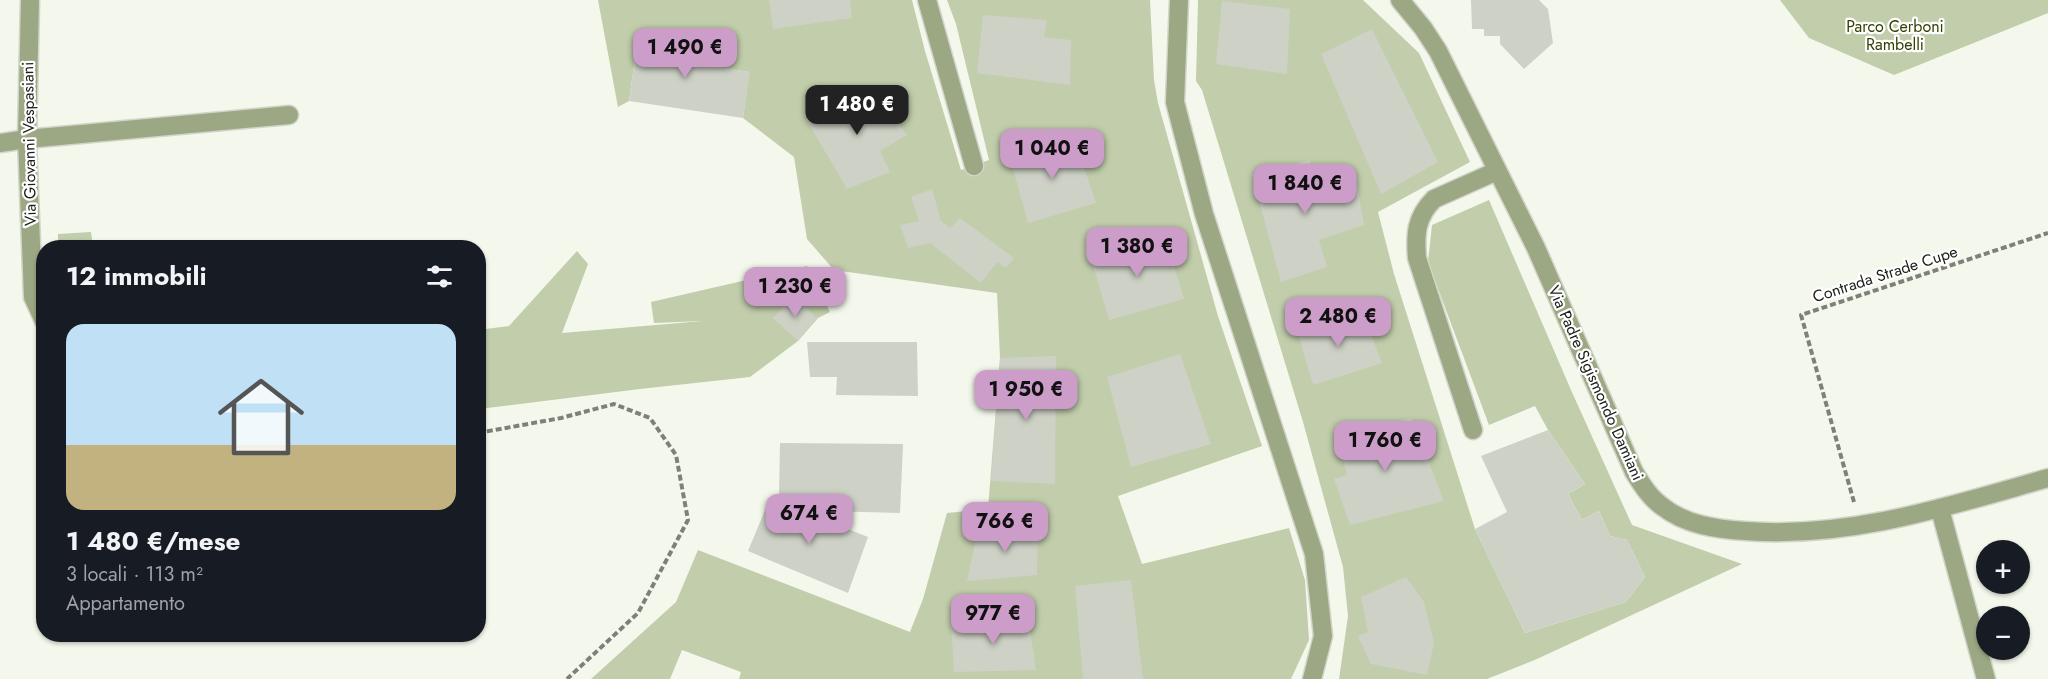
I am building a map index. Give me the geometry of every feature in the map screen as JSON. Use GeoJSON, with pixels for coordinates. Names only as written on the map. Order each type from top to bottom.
{"type":"FeatureCollection","features":[{"type":"Feature","properties":{"kind":"street","name":"Via Giovanni Vespasiani"},"geometry":{"type":"LineString","coordinates":[[30,0],[27,139],[33,297],[36,304]]}},
{"type":"Feature","properties":{"kind":"street"},"geometry":{"type":"LineString","coordinates":[[927,0],[974,166]]}},
{"type":"Feature","properties":{"kind":"street"},"geometry":{"type":"LineString","coordinates":[[1179,0],[1175,102],[1204,214],[1314,554],[1323,636],[1312,679]]}},
{"type":"Feature","properties":{"kind":"street","name":"Via Padre Sigismondo Damiani"},"geometry":{"type":"LineString","coordinates":[[1400,0],[1435,46],[1536,248],[1634,472],[1651,496],[1663,507],[1689,521],[1717,528],[1773,532],[1820,530],[1860,525],[1940,509],[2048,478]]}},
{"type":"Feature","properties":{"kind":"street"},"geometry":{"type":"LineString","coordinates":[[0,143],[289,115]]}},
{"type":"Feature","properties":{"kind":"street"},"geometry":{"type":"LineString","coordinates":[[1473,430],[1417,258],[1416,231],[1418,222],[1434,199],[1497,171]]}},
{"type":"Feature","properties":{"kind":"street"},"geometry":{"type":"LineString","coordinates":[[1940,509],[1986,679]]}},
{"type":"Feature","properties":{"kind":"path","name":"Contrada Strade Cupe"},"geometry":{"type":"LineString","coordinates":[[1860,525],[1801,315],[2048,233]]}},
{"type":"Feature","properties":{"kind":"path"},"geometry":{"type":"LineString","coordinates":[[486,432],[561,418],[615,404],[650,418],[676,455],[688,520],[638,613],[567,679]]}},
{"type":"Feature","properties":{"kind":"green space"},"geometry":{"type":"Polygon","coordinates":[[[598,0],[912,0],[961,170],[989,160],[956,24],[947,0],[1150,0],[1154,80],[1158,103],[1218,316],[1262,446],[1118,496],[1142,564],[1289,528],[1305,580],[1309,640],[1291,679],[739,679],[741,672],[682,650],[670,679],[591,679],[676,602],[698,550],[910,632],[923,599],[947,513],[988,509],[1000,358],[997,293],[834,270],[807,239],[794,157],[743,118],[749,72],[710,66],[709,60],[676,52],[678,36],[639,30],[629,101],[618,107],[598,0]]]}},
{"type":"Feature","properties":{"kind":"green space"},"geometry":{"type":"Polygon","coordinates":[[[1198,0],[1363,0],[1419,53],[1470,162],[1378,212],[1394,274],[1475,529],[1525,633],[1626,602],[1645,577],[1627,540],[1610,536],[1599,511],[1582,520],[1568,494],[1585,484],[1548,430],[1535,406],[1489,425],[1428,262],[1432,225],[1489,200],[1632,525],[1742,564],[1537,659],[1487,679],[1339,679],[1348,616],[1343,567],[1303,422],[1202,90],[1196,81],[1198,0]]]}},
{"type":"Feature","properties":{"kind":"green space","name":"Parco Cerboni Rambelli"},"geometry":{"type":"Polygon","coordinates":[[[1780,0],[2048,0],[2048,13],[1894,75],[1809,38],[1780,0]]]}},
{"type":"Feature","properties":{"kind":"green space"},"geometry":{"type":"Polygon","coordinates":[[[91,232],[92,240],[58,240],[58,234],[91,232]]]}},
{"type":"Feature","properties":{"kind":"green space"},"geometry":{"type":"Polygon","coordinates":[[[577,251],[588,264],[562,333],[703,321],[654,323],[651,302],[807,266],[830,312],[818,318],[798,341],[750,377],[486,408],[486,329],[509,326],[577,251]]]}},
{"type":"Feature","properties":{"kind":"building"},"geometry":{"type":"Polygon","coordinates":[[[769,0],[850,0],[852,18],[773,29],[769,0]]]}},
{"type":"Feature","properties":{"kind":"building"},"geometry":{"type":"Polygon","coordinates":[[[1471,0],[1539,0],[1548,9],[1553,43],[1524,69],[1500,44],[1500,36],[1484,36],[1484,29],[1472,29],[1471,0]]]}},
{"type":"Feature","properties":{"kind":"building"},"geometry":{"type":"Polygon","coordinates":[[[1222,1],[1290,9],[1287,74],[1216,64],[1222,1]]]}},
{"type":"Feature","properties":{"kind":"building"},"geometry":{"type":"Polygon","coordinates":[[[983,15],[1047,20],[1044,37],[1071,40],[1070,85],[977,73],[983,15]]]}},
{"type":"Feature","properties":{"kind":"building"},"geometry":{"type":"Polygon","coordinates":[[[1372,29],[1438,162],[1381,194],[1321,54],[1372,29]]]}},
{"type":"Feature","properties":{"kind":"building"},"geometry":{"type":"Polygon","coordinates":[[[639,30],[679,36],[676,52],[709,60],[710,66],[750,72],[743,118],[629,101],[639,30]]]}},
{"type":"Feature","properties":{"kind":"building"},"geometry":{"type":"Polygon","coordinates":[[[870,85],[907,135],[880,151],[890,172],[847,189],[806,119],[870,85]]]}},
{"type":"Feature","properties":{"kind":"building"},"geometry":{"type":"Polygon","coordinates":[[[1074,137],[1096,203],[1028,223],[1009,154],[1074,137]]]}},
{"type":"Feature","properties":{"kind":"building"},"geometry":{"type":"Polygon","coordinates":[[[1310,160],[1313,183],[1355,172],[1364,225],[1319,240],[1327,267],[1281,282],[1252,175],[1310,160]]]}},
{"type":"Feature","properties":{"kind":"building"},"geometry":{"type":"Polygon","coordinates":[[[932,189],[941,221],[950,228],[960,218],[1014,258],[1006,268],[997,262],[981,283],[930,243],[908,248],[900,225],[919,221],[911,197],[932,189]]]}},
{"type":"Feature","properties":{"kind":"building"},"geometry":{"type":"Polygon","coordinates":[[[1166,239],[1184,299],[1109,320],[1090,255],[1166,239]]]}},
{"type":"Feature","properties":{"kind":"building"},"geometry":{"type":"Polygon","coordinates":[[[794,296],[817,318],[798,341],[773,318],[794,296]]]}},
{"type":"Feature","properties":{"kind":"building"},"geometry":{"type":"Polygon","coordinates":[[[1362,311],[1382,363],[1313,385],[1297,330],[1362,311]]]}},
{"type":"Feature","properties":{"kind":"building"},"geometry":{"type":"Polygon","coordinates":[[[807,342],[917,342],[918,396],[836,395],[837,377],[810,377],[807,342]]]}},
{"type":"Feature","properties":{"kind":"building"},"geometry":{"type":"Polygon","coordinates":[[[1180,354],[1211,444],[1131,467],[1107,377],[1180,354]]]}},
{"type":"Feature","properties":{"kind":"building"},"geometry":{"type":"Polygon","coordinates":[[[1056,356],[1055,484],[991,481],[1000,358],[1056,356]]]}},
{"type":"Feature","properties":{"kind":"building"},"geometry":{"type":"Polygon","coordinates":[[[1411,418],[1444,501],[1350,525],[1334,479],[1347,475],[1337,436],[1411,418]]]}},
{"type":"Feature","properties":{"kind":"building"},"geometry":{"type":"Polygon","coordinates":[[[1548,430],[1585,484],[1568,494],[1582,520],[1599,511],[1610,536],[1627,540],[1645,577],[1626,602],[1525,633],[1475,529],[1507,512],[1481,456],[1548,430]]]}},
{"type":"Feature","properties":{"kind":"building"},"geometry":{"type":"Polygon","coordinates":[[[780,443],[903,444],[900,513],[827,511],[779,495],[780,443]]]}},
{"type":"Feature","properties":{"kind":"building"},"geometry":{"type":"Polygon","coordinates":[[[770,498],[868,537],[848,593],[748,551],[770,498]]]}},
{"type":"Feature","properties":{"kind":"building"},"geometry":{"type":"Polygon","coordinates":[[[1038,526],[1037,575],[967,581],[978,528],[1038,526]]]}},
{"type":"Feature","properties":{"kind":"building"},"geometry":{"type":"Polygon","coordinates":[[[1406,577],[1424,602],[1434,643],[1427,675],[1371,664],[1358,636],[1368,632],[1361,597],[1406,577]]]}},
{"type":"Feature","properties":{"kind":"building"},"geometry":{"type":"Polygon","coordinates":[[[1131,580],[1143,679],[1083,679],[1075,586],[1131,580]]]}},
{"type":"Feature","properties":{"kind":"building"},"geometry":{"type":"Polygon","coordinates":[[[1028,616],[1036,670],[954,672],[951,621],[1028,616]]]}}]}
